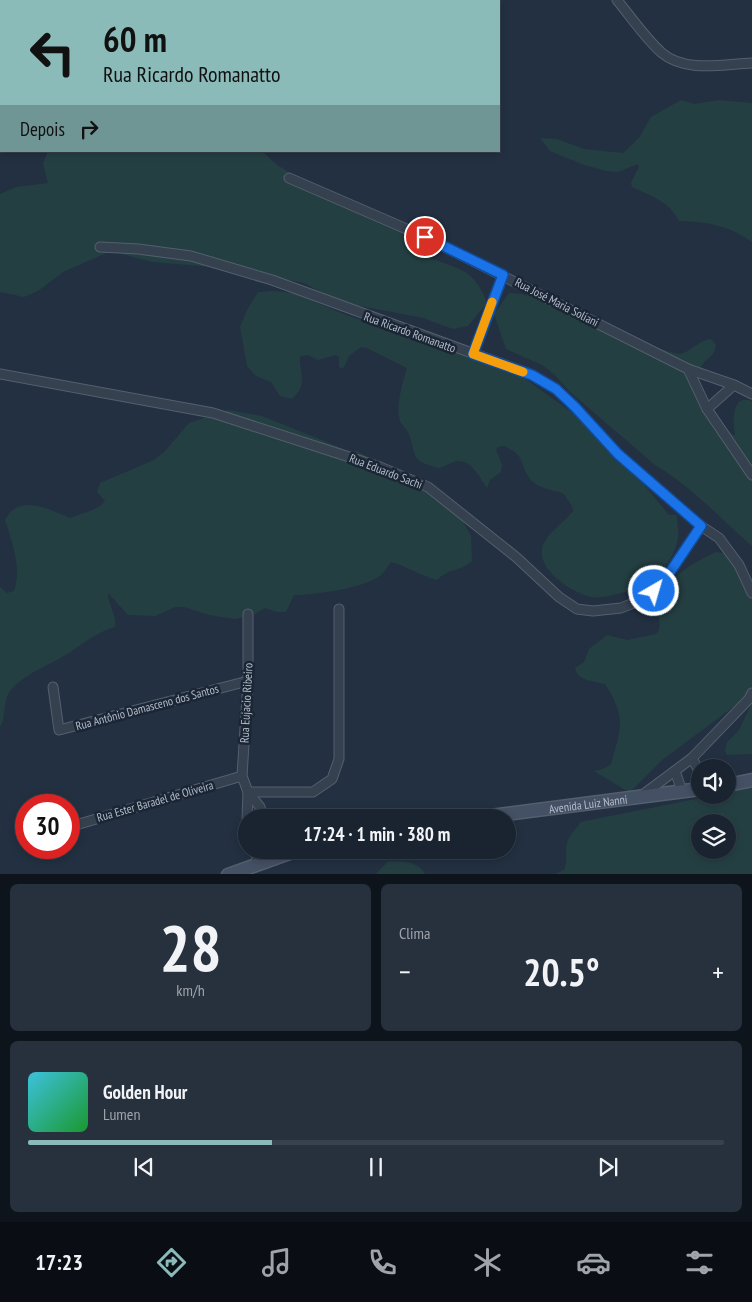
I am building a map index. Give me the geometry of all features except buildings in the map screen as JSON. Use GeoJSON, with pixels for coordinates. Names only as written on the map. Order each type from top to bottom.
{"type":"FeatureCollection","features":[{"type":"Feature","properties":{"kind":"street"},"geometry":{"type":"LineString","coordinates":[[617,0],[663,54],[680,62],[697,66],[752,63]]}},
{"type":"Feature","properties":{"kind":"street","name":"Rua José Maria Soliani"},"geometry":{"type":"LineString","coordinates":[[290,178],[425,237],[688,369],[734,385],[752,394]]}},
{"type":"Feature","properties":{"kind":"street","name":"Rua Ricardo Romanatto"},"geometry":{"type":"LineString","coordinates":[[100,247],[138,248],[191,256],[272,280],[532,375],[556,389],[618,454],[701,526],[720,538],[739,565],[752,593]]}},
{"type":"Feature","properties":{"kind":"street"},"geometry":{"type":"LineString","coordinates":[[473,354],[503,275]]}},
{"type":"Feature","properties":{"kind":"street"},"geometry":{"type":"LineString","coordinates":[[688,369],[707,409],[752,475]]}},
{"type":"Feature","properties":{"kind":"street","name":"Rua Eduardo Sachi"},"geometry":{"type":"LineString","coordinates":[[0,374],[213,413],[388,470],[428,487],[516,557],[559,596],[577,609],[593,611],[621,608],[646,598],[662,584],[701,526]]}},
{"type":"Feature","properties":{"kind":"street"},"geometry":{"type":"LineString","coordinates":[[707,409],[734,385]]}},
{"type":"Feature","properties":{"kind":"street"},"geometry":{"type":"LineString","coordinates":[[248,792],[313,792],[332,778],[339,759],[339,609]]}},
{"type":"Feature","properties":{"kind":"street","name":"Rua Eujacio Ribeiro"},"geometry":{"type":"LineString","coordinates":[[248,614],[248,681],[242,776],[248,792],[260,809]]}},
{"type":"Feature","properties":{"kind":"street","name":"Rua Antônio Damasceno dos Santos"},"geometry":{"type":"LineString","coordinates":[[53,687],[59,730],[248,681]]}},
{"type":"Feature","properties":{"kind":"street"},"geometry":{"type":"LineString","coordinates":[[641,796],[692,758],[749,699],[752,693]]}},
{"type":"Feature","properties":{"kind":"street"},"geometry":{"type":"LineString","coordinates":[[675,771],[682,791]]}},
{"type":"Feature","properties":{"kind":"street","name":"Rua Ester Baradel de Oliveira"},"geometry":{"type":"LineString","coordinates":[[80,824],[242,776]]}},
{"type":"Feature","properties":{"kind":"street"},"geometry":{"type":"LineString","coordinates":[[736,783],[752,780]]}},
{"type":"Feature","properties":{"kind":"street","name":"Avenida Luiz Nanni"},"geometry":{"type":"LineString","coordinates":[[516,813],[691,790]]}},
{"type":"Feature","properties":{"kind":"street","name":"Rua Eujacio Ribeiro"},"geometry":{"type":"LineString","coordinates":[[247,809],[248,792]]}},
{"type":"Feature","properties":{"kind":"street"},"geometry":{"type":"LineString","coordinates":[[257,859],[258,864]]}},
{"type":"Feature","properties":{"kind":"street"},"geometry":{"type":"LineString","coordinates":[[228,874],[258,864],[266,859]]}},
{"type":"Feature","properties":{"kind":"green space"},"geometry":{"type":"Polygon","coordinates":[[[681,100],[694,104],[719,100],[752,103],[752,242],[726,228],[699,222],[679,221],[665,204],[653,196],[632,187],[631,183],[639,167],[638,164],[618,172],[606,171],[584,165],[550,151],[540,138],[557,139],[584,149],[623,153],[639,138],[651,117],[681,100]]]}},
{"type":"Feature","properties":{"kind":"green space"},"geometry":{"type":"Polygon","coordinates":[[[48,152],[263,152],[277,165],[331,197],[408,234],[428,257],[457,268],[471,276],[477,283],[487,303],[468,326],[453,329],[423,318],[340,302],[304,283],[226,268],[152,262],[111,251],[63,272],[38,291],[24,297],[0,292],[0,194],[16,187],[48,183],[43,163],[48,152]]]}},
{"type":"Feature","properties":{"kind":"green space"},"geometry":{"type":"Polygon","coordinates":[[[258,292],[294,293],[346,315],[517,373],[587,423],[641,481],[669,515],[677,515],[678,538],[673,553],[664,568],[652,580],[637,589],[606,596],[591,597],[584,595],[558,580],[545,565],[542,549],[551,533],[573,511],[572,506],[563,493],[543,488],[534,483],[528,476],[518,455],[504,446],[498,447],[496,450],[502,465],[501,472],[490,480],[487,488],[475,470],[467,463],[457,461],[438,468],[417,459],[409,435],[400,421],[398,408],[407,368],[367,348],[361,347],[349,356],[343,369],[339,367],[339,357],[336,355],[318,360],[308,355],[300,356],[302,384],[297,394],[292,399],[280,396],[271,382],[256,376],[247,366],[240,327],[247,310],[258,292]]]}},
{"type":"Feature","properties":{"kind":"green space"},"geometry":{"type":"Polygon","coordinates":[[[509,293],[548,302],[573,312],[617,335],[678,354],[711,339],[716,345],[715,350],[701,367],[699,374],[700,383],[715,413],[733,435],[735,435],[734,416],[737,405],[740,401],[752,401],[752,546],[693,493],[655,465],[569,391],[555,375],[542,365],[506,349],[494,314],[509,293]]]}},
{"type":"Feature","properties":{"kind":"green space"},"geometry":{"type":"Polygon","coordinates":[[[229,410],[262,416],[349,451],[357,451],[455,507],[471,536],[472,561],[463,567],[446,573],[437,580],[391,562],[380,576],[371,581],[350,588],[294,595],[286,612],[277,612],[265,608],[253,615],[235,619],[209,615],[184,607],[175,607],[155,616],[128,615],[108,593],[115,618],[115,627],[97,635],[30,674],[16,685],[8,695],[0,727],[0,587],[7,593],[14,591],[17,573],[15,555],[5,520],[18,507],[26,505],[44,508],[70,518],[94,509],[105,501],[97,492],[100,483],[154,460],[165,451],[189,423],[229,410]]]}},
{"type":"Feature","properties":{"kind":"green space"},"geometry":{"type":"Polygon","coordinates":[[[716,552],[724,553],[732,560],[752,593],[752,687],[740,702],[662,760],[631,791],[627,791],[594,771],[603,769],[611,764],[620,723],[617,706],[605,684],[582,678],[575,668],[584,662],[589,649],[607,635],[627,640],[656,634],[660,624],[654,604],[660,594],[680,573],[716,552]]]}},
{"type":"Feature","properties":{"kind":"green space"},"geometry":{"type":"Polygon","coordinates":[[[752,703],[752,754],[727,755],[725,750],[727,742],[739,730],[752,703]]]}},
{"type":"Feature","properties":{"kind":"green space"},"geometry":{"type":"Polygon","coordinates":[[[752,780],[752,874],[554,874],[564,870],[567,842],[580,822],[691,800],[691,804],[736,804],[736,787],[752,780]]]}},
{"type":"Feature","properties":{"kind":"green space"},"geometry":{"type":"Polygon","coordinates":[[[388,861],[414,864],[422,869],[425,874],[376,874],[388,861]]]}},
{"type":"Feature","properties":{"kind":"slow traffic"},"geometry":{"type":"LineString","coordinates":[[492,302],[473,354],[523,372]]}},
{"type":"Feature","properties":{"kind":"route"},"geometry":{"type":"LineString","coordinates":[[425,237],[503,275],[473,354],[532,375],[556,389],[618,454],[701,526],[674,563],[662,584],[654,591]]}}]}
